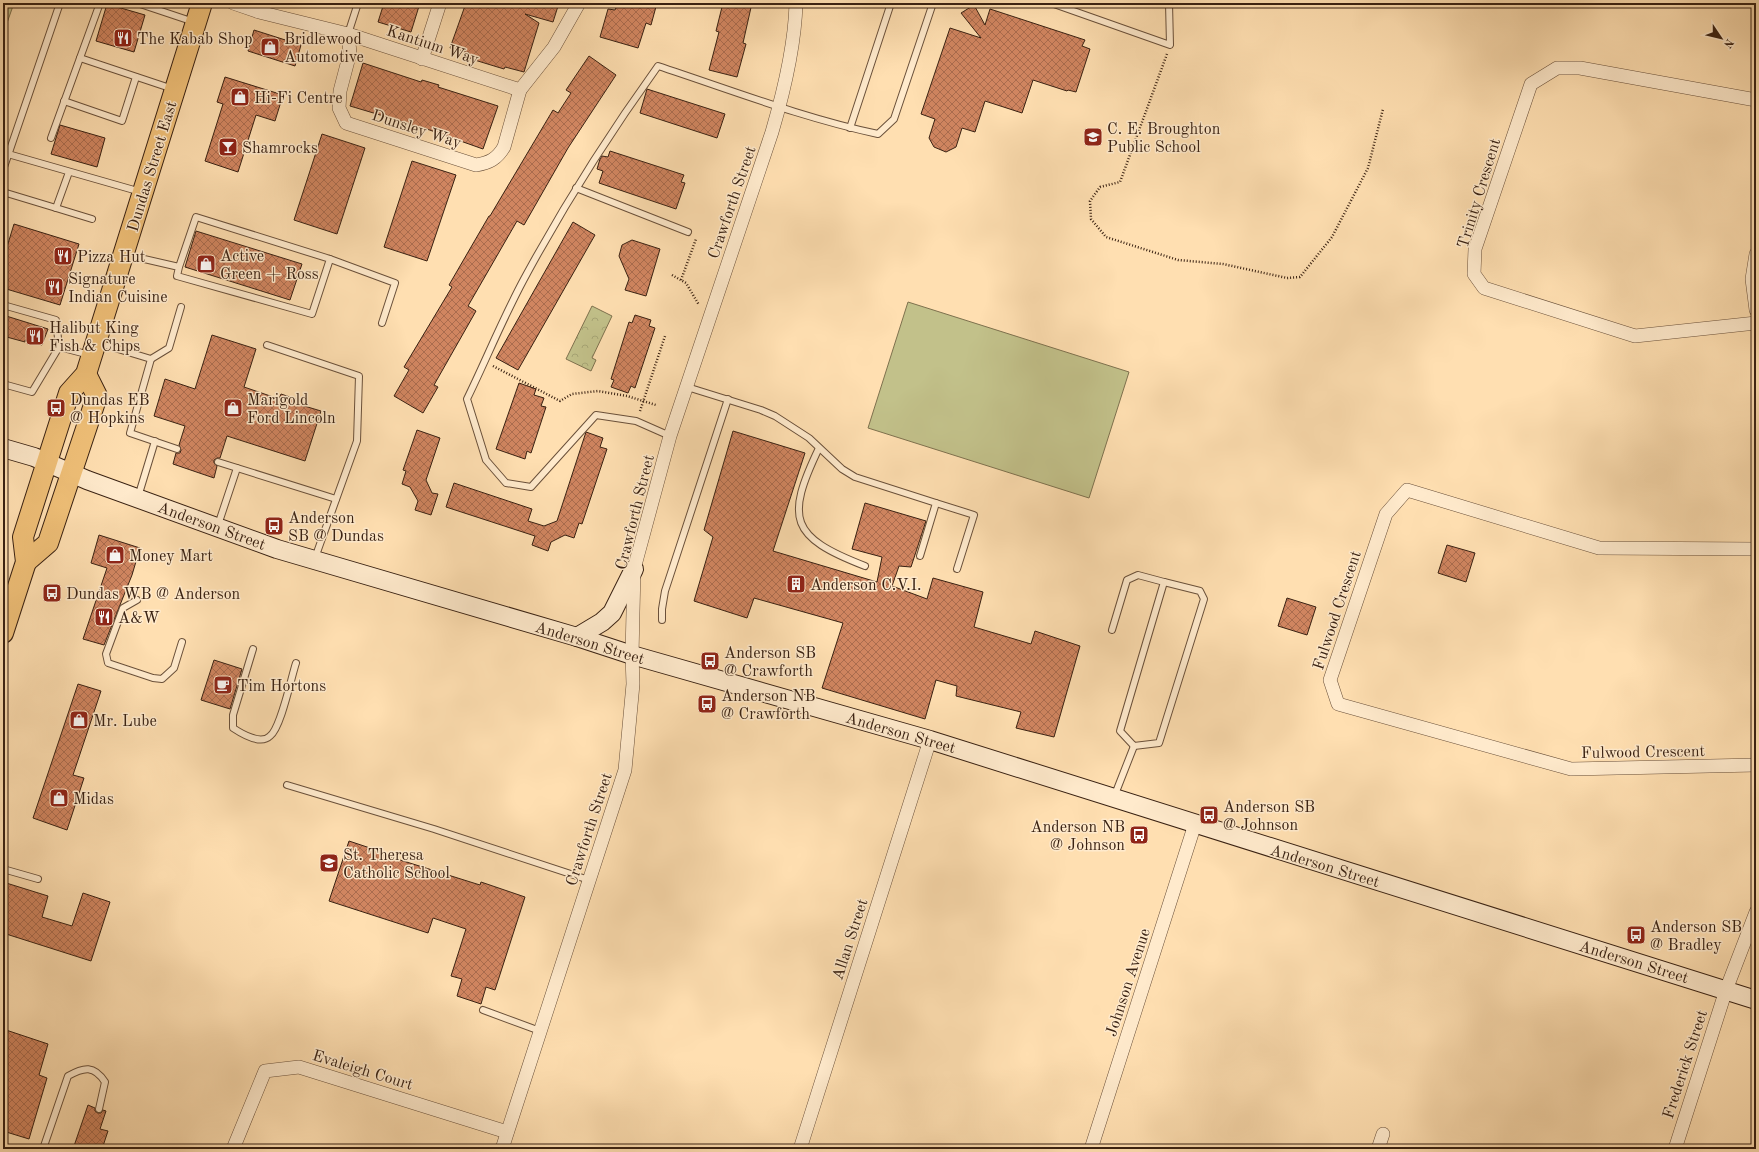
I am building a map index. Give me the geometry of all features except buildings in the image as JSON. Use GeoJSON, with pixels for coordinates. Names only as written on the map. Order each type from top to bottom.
{"type":"FeatureCollection","features":[{"type":"Feature","properties":{"kind":"main road","name":"Dundas Street East"},"geometry":{"type":"LineString","coordinates":[[3,633],[26,562],[23,537],[69,393],[86,374],[202,3]]}},
{"type":"Feature","properties":{"kind":"main road"},"geometry":{"type":"LineString","coordinates":[[26,562],[48,543],[72,473],[96,396],[86,374]]}},
{"type":"Feature","properties":{"kind":"main road","name":"Anderson Street"},"geometry":{"type":"LineString","coordinates":[[3,448],[34,457],[138,498],[277,549],[577,637],[632,655],[930,740],[1756,1000]]}},
{"type":"Feature","properties":{"kind":"main road"},"geometry":{"type":"LineString","coordinates":[[577,637],[602,622],[612,613],[634,570]]}},
{"type":"Feature","properties":{"kind":"street","name":"Kantium Way"},"geometry":{"type":"LineString","coordinates":[[233,3],[259,12],[348,34],[520,90]]}},
{"type":"Feature","properties":{"kind":"street"},"geometry":{"type":"LineString","coordinates":[[422,59],[440,3]]}},
{"type":"Feature","properties":{"kind":"street"},"geometry":{"type":"LineString","coordinates":[[520,90],[554,47],[579,3]]}},
{"type":"Feature","properties":{"kind":"street","name":"Crawforth Street"},"geometry":{"type":"LineString","coordinates":[[502,1149],[625,770],[633,684],[632,655],[634,570],[670,436],[780,107],[795,24],[796,3]]}},
{"type":"Feature","properties":{"kind":"street","name":"Dunsley Way"},"geometry":{"type":"LineString","coordinates":[[348,34],[350,53],[340,91],[338,108],[346,123],[476,165],[493,160],[504,147],[520,90]]}},
{"type":"Feature","properties":{"kind":"street","name":"Trinity Crescent"},"geometry":{"type":"LineString","coordinates":[[1756,100],[1580,68],[1557,68],[1531,84],[1475,249],[1474,274],[1484,288],[1635,336],[1756,323]]}},
{"type":"Feature","properties":{"kind":"street"},"geometry":{"type":"LineString","coordinates":[[1756,254],[1752,279],[1756,310]]}},
{"type":"Feature","properties":{"kind":"street","name":"Fulwood Crescent"},"geometry":{"type":"LineString","coordinates":[[1756,549],[1600,548],[1407,490],[1386,514],[1330,680],[1338,704],[1572,769],[1756,765]]}},
{"type":"Feature","properties":{"kind":"street","name":"Allan Street"},"geometry":{"type":"LineString","coordinates":[[800,1149],[930,740]]}},
{"type":"Feature","properties":{"kind":"street","name":"Johnson Avenue"},"geometry":{"type":"LineString","coordinates":[[1091,1149],[1195,824]]}},
{"type":"Feature","properties":{"kind":"street","name":"Frederick Street"},"geometry":{"type":"LineString","coordinates":[[1675,1149],[1726,990],[1756,912]]}},
{"type":"Feature","properties":{"kind":"street","name":"Evaleigh Court"},"geometry":{"type":"LineString","coordinates":[[233,1149],[265,1070],[299,1067],[507,1132]]}},
{"type":"Feature","properties":{"kind":"street"},"geometry":{"type":"LineString","coordinates":[[1378,1149],[1383,1134]]}},
{"type":"Feature","properties":{"kind":"lane"},"geometry":{"type":"LineString","coordinates":[[3,170],[60,3]]}},
{"type":"Feature","properties":{"kind":"lane"},"geometry":{"type":"LineString","coordinates":[[51,138],[100,3]]}},
{"type":"Feature","properties":{"kind":"lane"},"geometry":{"type":"LineString","coordinates":[[137,3],[196,23]]}},
{"type":"Feature","properties":{"kind":"lane"},"geometry":{"type":"LineString","coordinates":[[348,34],[358,3]]}},
{"type":"Feature","properties":{"kind":"lane"},"geometry":{"type":"LineString","coordinates":[[850,128],[891,3]]}},
{"type":"Feature","properties":{"kind":"lane"},"geometry":{"type":"LineString","coordinates":[[670,436],[636,422],[596,415],[531,487],[506,483],[486,460],[466,400],[523,280],[576,188],[632,102],[658,66],[780,107],[850,128],[878,134],[894,119],[933,3]]}},
{"type":"Feature","properties":{"kind":"lane"},"geometry":{"type":"LineString","coordinates":[[1051,3],[1170,45],[1169,3]]}},
{"type":"Feature","properties":{"kind":"lane"},"geometry":{"type":"LineString","coordinates":[[80,58],[174,90]]}},
{"type":"Feature","properties":{"kind":"lane"},"geometry":{"type":"LineString","coordinates":[[64,101],[122,121],[136,77]]}},
{"type":"Feature","properties":{"kind":"lane"},"geometry":{"type":"LineString","coordinates":[[8,154],[142,193]]}},
{"type":"Feature","properties":{"kind":"lane"},"geometry":{"type":"LineString","coordinates":[[56,208],[69,172]]}},
{"type":"Feature","properties":{"kind":"lane"},"geometry":{"type":"LineString","coordinates":[[576,188],[688,232]]}},
{"type":"Feature","properties":{"kind":"lane"},"geometry":{"type":"LineString","coordinates":[[3,192],[92,219]]}},
{"type":"Feature","properties":{"kind":"lane"},"geometry":{"type":"LineString","coordinates":[[330,259],[312,314],[177,276],[196,217],[330,259],[395,283],[382,323]]}},
{"type":"Feature","properties":{"kind":"lane"},"geometry":{"type":"LineString","coordinates":[[123,254],[180,267]]}},
{"type":"Feature","properties":{"kind":"lane"},"geometry":{"type":"LineString","coordinates":[[3,305],[56,320],[60,347],[32,392],[3,384]]}},
{"type":"Feature","properties":{"kind":"lane"},"geometry":{"type":"LineString","coordinates":[[60,347],[94,349],[151,359],[169,348],[181,306]]}},
{"type":"Feature","properties":{"kind":"lane"},"geometry":{"type":"LineString","coordinates":[[267,345],[359,376],[357,441],[314,560]]}},
{"type":"Feature","properties":{"kind":"lane"},"geometry":{"type":"LineString","coordinates":[[151,359],[130,432],[177,449]]}},
{"type":"Feature","properties":{"kind":"lane"},"geometry":{"type":"LineString","coordinates":[[687,387],[728,399],[776,416],[809,438],[842,469],[855,477],[974,515],[957,569]]}},
{"type":"Feature","properties":{"kind":"lane"},"geometry":{"type":"LineString","coordinates":[[662,620],[665,591],[728,399]]}},
{"type":"Feature","properties":{"kind":"lane"},"geometry":{"type":"LineString","coordinates":[[138,498],[155,441]]}},
{"type":"Feature","properties":{"kind":"lane"},"geometry":{"type":"LineString","coordinates":[[819,448],[807,475],[802,491],[798,517],[811,538],[823,548],[836,555],[865,566]]}},
{"type":"Feature","properties":{"kind":"lane"},"geometry":{"type":"LineString","coordinates":[[218,462],[336,499]]}},
{"type":"Feature","properties":{"kind":"lane"},"geometry":{"type":"LineString","coordinates":[[218,527],[237,468]]}},
{"type":"Feature","properties":{"kind":"lane"},"geometry":{"type":"LineString","coordinates":[[920,556],[936,503]]}},
{"type":"Feature","properties":{"kind":"lane"},"geometry":{"type":"LineString","coordinates":[[1112,630],[1127,580],[1138,575],[1200,591],[1204,599],[1159,743],[1134,746]]}},
{"type":"Feature","properties":{"kind":"lane"},"geometry":{"type":"LineString","coordinates":[[1134,746],[1120,731],[1164,582]]}},
{"type":"Feature","properties":{"kind":"lane"},"geometry":{"type":"LineString","coordinates":[[137,600],[123,608],[106,654],[108,663],[153,678],[162,679],[174,668],[182,642]]}},
{"type":"Feature","properties":{"kind":"lane"},"geometry":{"type":"LineString","coordinates":[[253,649],[232,715],[233,728],[242,735],[261,740],[270,737],[277,726],[296,663]]}},
{"type":"Feature","properties":{"kind":"lane"},"geometry":{"type":"LineString","coordinates":[[1113,798],[1134,746]]}},
{"type":"Feature","properties":{"kind":"lane"},"geometry":{"type":"LineString","coordinates":[[287,786],[434,829],[589,880]]}},
{"type":"Feature","properties":{"kind":"lane"},"geometry":{"type":"LineString","coordinates":[[3,869],[38,879]]}},
{"type":"Feature","properties":{"kind":"lane"},"geometry":{"type":"LineString","coordinates":[[483,1010],[540,1031]]}},
{"type":"Feature","properties":{"kind":"lane"},"geometry":{"type":"LineString","coordinates":[[43,1149],[68,1076],[80,1069],[91,1069],[100,1075],[105,1082],[99,1109]]}},
{"type":"Feature","properties":{"kind":"path"},"geometry":{"type":"LineString","coordinates":[[1170,45],[1120,182],[1100,187],[1090,201],[1091,219],[1106,237],[1178,260],[1223,264],[1287,278],[1300,277],[1332,237],[1368,168],[1383,109]]}},
{"type":"Feature","properties":{"kind":"path"},"geometry":{"type":"LineString","coordinates":[[681,280],[696,237]]}},
{"type":"Feature","properties":{"kind":"path"},"geometry":{"type":"LineString","coordinates":[[672,275],[686,283],[694,299],[709,320]]}},
{"type":"Feature","properties":{"kind":"path"},"geometry":{"type":"LineString","coordinates":[[636,422],[665,336]]}},
{"type":"Feature","properties":{"kind":"path"},"geometry":{"type":"LineString","coordinates":[[484,362],[560,401],[572,394],[598,392],[627,396],[656,405]]}},
{"type":"Feature","properties":{"kind":"green space"},"geometry":{"type":"Polygon","coordinates":[[[3,3],[14,3],[7,23],[3,22],[3,3]]]}},
{"type":"Feature","properties":{"kind":"green space"},"geometry":{"type":"Polygon","coordinates":[[[908,302],[1129,372],[1089,498],[868,428],[908,302]]]}},
{"type":"Feature","properties":{"kind":"green space"},"geometry":{"type":"Polygon","coordinates":[[[592,306],[612,316],[592,358],[596,360],[591,371],[566,359],[592,306]]]}},
{"type":"Feature","properties":{"kind":"place","name":"The Kabab Shop"},"geometry":{"type":"Point","coordinates":[123,38]}},
{"type":"Feature","properties":{"kind":"place","name":"Bridlewood Automotive"},"geometry":{"type":"Point","coordinates":[270,47]}},
{"type":"Feature","properties":{"kind":"place","name":"Hi-Fi Centre"},"geometry":{"type":"Point","coordinates":[240,97]}},
{"type":"Feature","properties":{"kind":"place","name":"C. E. Broughton Public School"},"geometry":{"type":"Point","coordinates":[1093,137]}},
{"type":"Feature","properties":{"kind":"place","name":"Shamrocks"},"geometry":{"type":"Point","coordinates":[228,147]}},
{"type":"Feature","properties":{"kind":"place","name":"Pizza Hut"},"geometry":{"type":"Point","coordinates":[63,256]}},
{"type":"Feature","properties":{"kind":"place","name":"Active Green + Ross"},"geometry":{"type":"Point","coordinates":[206,264]}},
{"type":"Feature","properties":{"kind":"place","name":"Signature Indian Cuisine"},"geometry":{"type":"Point","coordinates":[54,287]}},
{"type":"Feature","properties":{"kind":"place","name":"Halibut King Fish & Chips"},"geometry":{"type":"Point","coordinates":[35,336]}},
{"type":"Feature","properties":{"kind":"place","name":"Dundas EB @ Hopkins"},"geometry":{"type":"Point","coordinates":[56,408]}},
{"type":"Feature","properties":{"kind":"place","name":"Marigold Ford Lincoln"},"geometry":{"type":"Point","coordinates":[233,408]}},
{"type":"Feature","properties":{"kind":"place","name":"Anderson SB @ Dundas"},"geometry":{"type":"Point","coordinates":[274,526]}},
{"type":"Feature","properties":{"kind":"place","name":"Money Mart"},"geometry":{"type":"Point","coordinates":[115,555]}},
{"type":"Feature","properties":{"kind":"place","name":"Anderson C.V.I."},"geometry":{"type":"Point","coordinates":[796,584]}},
{"type":"Feature","properties":{"kind":"place","name":"Dundas WB @ Anderson"},"geometry":{"type":"Point","coordinates":[52,593]}},
{"type":"Feature","properties":{"kind":"place","name":"A&W"},"geometry":{"type":"Point","coordinates":[104,617]}},
{"type":"Feature","properties":{"kind":"place","name":"Anderson SB @ Crawforth"},"geometry":{"type":"Point","coordinates":[710,661]}},
{"type":"Feature","properties":{"kind":"place","name":"Tim Hortons"},"geometry":{"type":"Point","coordinates":[223,685]}},
{"type":"Feature","properties":{"kind":"place","name":"Anderson NB @ Crawforth"},"geometry":{"type":"Point","coordinates":[707,704]}},
{"type":"Feature","properties":{"kind":"place","name":"Mr. Lube"},"geometry":{"type":"Point","coordinates":[79,720]}},
{"type":"Feature","properties":{"kind":"place","name":"Midas"},"geometry":{"type":"Point","coordinates":[59,798]}},
{"type":"Feature","properties":{"kind":"place","name":"Anderson SB @ Johnson"},"geometry":{"type":"Point","coordinates":[1209,815]}},
{"type":"Feature","properties":{"kind":"place","name":"Anderson NB @ Johnson"},"geometry":{"type":"Point","coordinates":[1139,835]}},
{"type":"Feature","properties":{"kind":"place","name":"St. Theresa Catholic School"},"geometry":{"type":"Point","coordinates":[329,863]}},
{"type":"Feature","properties":{"kind":"place","name":"Anderson SB @ Bradley"},"geometry":{"type":"Point","coordinates":[1636,935]}}]}
